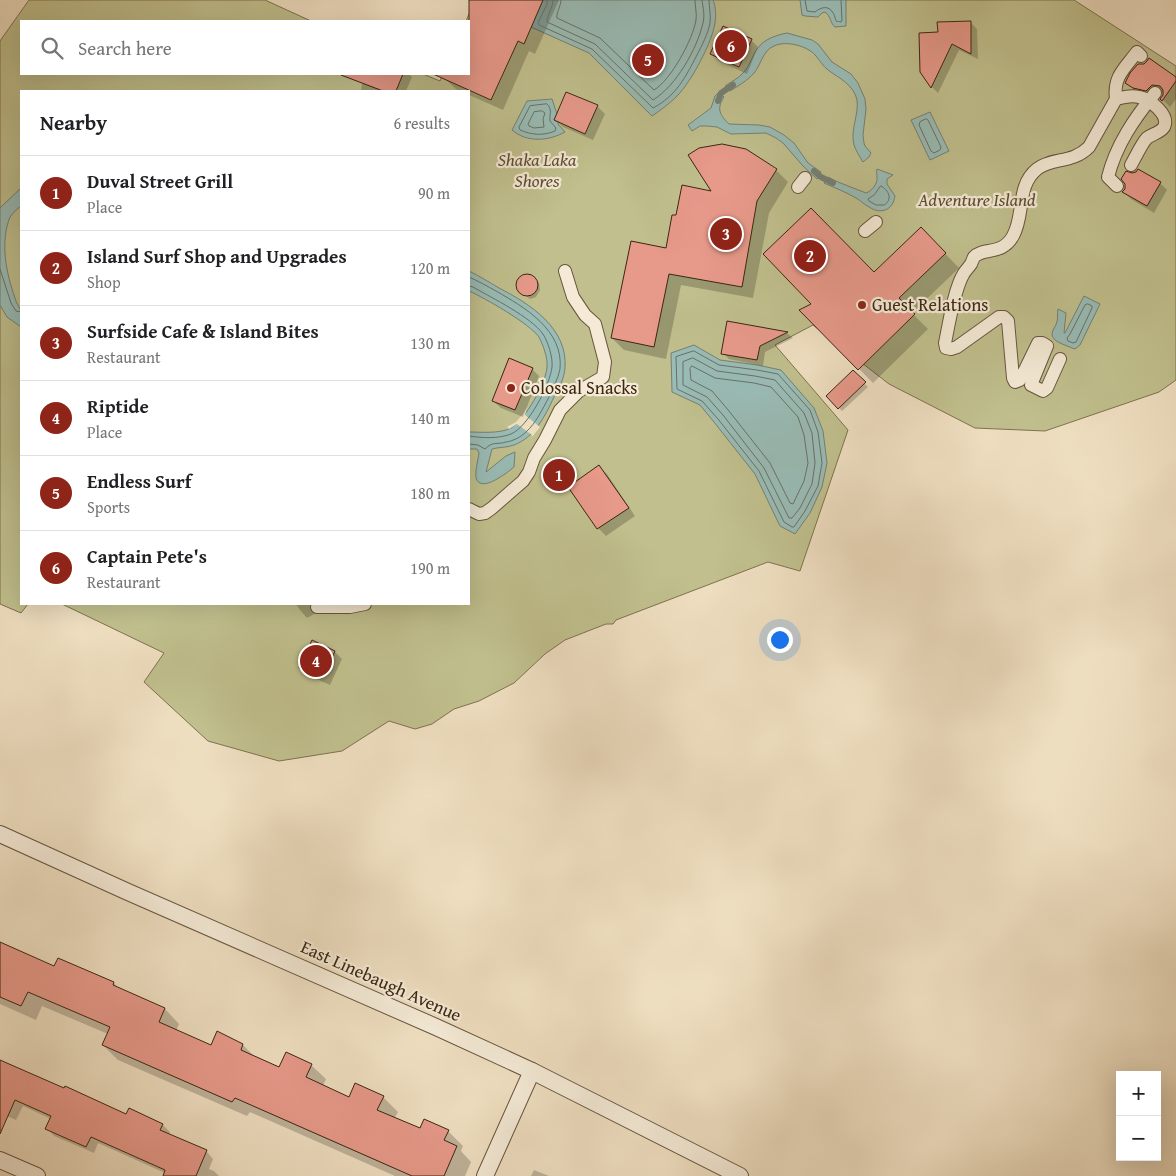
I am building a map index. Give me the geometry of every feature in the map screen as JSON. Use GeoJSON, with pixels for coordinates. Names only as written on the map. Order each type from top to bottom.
{"type":"FeatureCollection","features":[{"type":"Feature","properties":{"kind":"street"},"geometry":{"type":"LineString","coordinates":[[1060,359],[1047,388],[1043,392],[1030,385],[1047,346],[1038,343],[1020,380],[1015,382],[1013,378],[1008,321],[1004,317],[999,317],[958,348],[946,348],[945,343],[957,289],[964,273],[975,257],[981,253],[996,251],[1009,243],[1017,227],[1024,187],[1030,177],[1045,164],[1076,157],[1089,147],[1116,99],[1116,80],[1136,52],[1142,56]]}},
{"type":"Feature","properties":{"kind":"street"},"geometry":{"type":"LineString","coordinates":[[1116,99],[1124,97],[1151,97]]}},
{"type":"Feature","properties":{"kind":"street"},"geometry":{"type":"LineString","coordinates":[[1131,165],[1146,138],[1162,130],[1165,124],[1164,116],[1151,97]]}},
{"type":"Feature","properties":{"kind":"street"},"geometry":{"type":"LineString","coordinates":[[1118,186],[1108,177],[1112,162],[1133,120],[1151,97]]}},
{"type":"Feature","properties":{"kind":"street"},"geometry":{"type":"LineString","coordinates":[[470,510],[479,514],[485,513],[523,481],[560,410],[579,391],[603,377],[606,362],[595,324],[585,316],[573,298],[565,271]]}},
{"type":"Feature","properties":{"kind":"street"},"geometry":{"type":"LineString","coordinates":[[317,607],[350,607],[361,605]]}},
{"type":"Feature","properties":{"kind":"street","name":"East Linebaugh Avenue"},"geometry":{"type":"LineString","coordinates":[[0,834],[532,1071],[740,1176]]}},
{"type":"Feature","properties":{"kind":"street"},"geometry":{"type":"LineString","coordinates":[[485,1176],[532,1071]]}},
{"type":"Feature","properties":{"kind":"street"},"geometry":{"type":"LineString","coordinates":[[0,1160],[37,1176]]}},
{"type":"Feature","properties":{"kind":"green space","name":"Adventure Island"},"geometry":{"type":"Polygon","coordinates":[[[29,0],[265,0],[309,20],[20,20],[20,75],[425,75],[440,81],[443,75],[470,75],[470,20],[466,20],[475,0],[1074,0],[1176,66],[1176,380],[1159,392],[1045,431],[975,428],[889,384],[813,325],[775,345],[848,430],[800,571],[768,562],[616,620],[613,624],[606,624],[565,640],[545,654],[514,683],[479,701],[454,709],[432,724],[415,729],[389,721],[342,751],[279,761],[208,741],[144,682],[164,653],[64,605],[470,605],[470,90],[20,90],[20,605],[27,605],[21,613],[0,604],[0,41],[29,0]]]}},
{"type":"Feature","properties":{"kind":"water"},"geometry":{"type":"Polygon","coordinates":[[[543,0],[713,0],[716,12],[715,23],[710,41],[700,62],[683,90],[652,116],[589,53],[531,27],[543,0]]]}},
{"type":"Feature","properties":{"kind":"water"},"geometry":{"type":"Polygon","coordinates":[[[800,0],[846,0],[846,26],[835,27],[825,12],[818,17],[802,15],[800,0]]]}},
{"type":"Feature","properties":{"kind":"water"},"geometry":{"type":"Polygon","coordinates":[[[787,33],[812,40],[818,44],[832,62],[851,74],[858,83],[865,99],[866,109],[864,143],[871,153],[863,162],[853,139],[857,100],[853,90],[826,68],[808,49],[790,44],[774,46],[767,51],[754,73],[742,83],[730,91],[725,86],[744,72],[760,45],[772,37],[787,33]]]}},
{"type":"Feature","properties":{"kind":"water"},"geometry":{"type":"Polygon","coordinates":[[[719,92],[724,97],[720,105],[720,112],[729,124],[770,127],[784,135],[794,143],[808,163],[821,172],[817,179],[783,143],[766,133],[731,134],[717,127],[707,126],[700,126],[692,131],[688,125],[711,108],[715,96],[719,92]]]}},
{"type":"Feature","properties":{"kind":"water"},"geometry":{"type":"Polygon","coordinates":[[[552,99],[557,114],[554,120],[558,122],[565,132],[545,139],[531,139],[512,130],[527,101],[552,99]]]}},
{"type":"Feature","properties":{"kind":"water"},"geometry":{"type":"Polygon","coordinates":[[[930,112],[949,151],[930,160],[911,120],[930,112]]]}},
{"type":"Feature","properties":{"kind":"water"},"geometry":{"type":"Polygon","coordinates":[[[877,169],[893,175],[887,179],[887,184],[895,196],[894,201],[886,210],[878,211],[873,209],[858,199],[824,183],[828,177],[866,193],[876,184],[877,169]]]}},
{"type":"Feature","properties":{"kind":"water"},"geometry":{"type":"Polygon","coordinates":[[[20,189],[20,207],[10,217],[7,227],[5,258],[9,278],[20,310],[20,326],[7,317],[0,305],[0,208],[20,189]]]}},
{"type":"Feature","properties":{"kind":"water"},"geometry":{"type":"Polygon","coordinates":[[[470,272],[511,294],[545,319],[554,329],[560,341],[564,354],[565,368],[559,387],[534,431],[528,437],[511,446],[492,449],[486,472],[506,456],[515,452],[514,467],[495,480],[483,484],[476,478],[479,453],[477,449],[470,449],[470,432],[501,431],[517,424],[539,391],[546,374],[547,363],[539,337],[527,325],[470,292],[470,272]]]}},
{"type":"Feature","properties":{"kind":"water"},"geometry":{"type":"Polygon","coordinates":[[[1084,296],[1100,304],[1080,345],[1075,349],[1054,339],[1052,332],[1057,322],[1058,309],[1066,313],[1065,333],[1084,296]]]}},
{"type":"Feature","properties":{"kind":"water"},"geometry":{"type":"Polygon","coordinates":[[[694,345],[720,360],[781,370],[814,408],[823,431],[827,463],[822,487],[810,513],[795,534],[780,526],[755,474],[700,405],[672,392],[671,353],[694,345]]]}},
{"type":"Feature","properties":{"kind":"pier"},"geometry":{"type":"Polygon","coordinates":[[[527,407],[525,415],[540,427],[532,437],[532,435],[517,424],[509,429],[507,427],[516,422],[527,407]]]}},
{"type":"Feature","properties":{"kind":"building"},"geometry":{"type":"Polygon","coordinates":[[[469,0],[543,0],[524,44],[518,41],[491,100],[435,75],[470,75],[469,0]]]}},
{"type":"Feature","properties":{"kind":"building"},"geometry":{"type":"Polygon","coordinates":[[[971,21],[971,54],[952,44],[931,88],[920,72],[919,33],[938,32],[937,22],[971,21]]]}},
{"type":"Feature","properties":{"kind":"building"},"geometry":{"type":"Polygon","coordinates":[[[723,26],[752,39],[739,67],[710,54],[723,26]]]}},
{"type":"Feature","properties":{"kind":"building"},"geometry":{"type":"Polygon","coordinates":[[[1149,58],[1176,77],[1176,81],[1162,101],[1160,99],[1163,95],[1163,90],[1160,86],[1152,85],[1146,91],[1133,88],[1125,83],[1130,73],[1138,64],[1144,64],[1149,58]]]}},
{"type":"Feature","properties":{"kind":"building"},"geometry":{"type":"Polygon","coordinates":[[[341,75],[403,75],[396,90],[380,90],[341,75]]]}},
{"type":"Feature","properties":{"kind":"building"},"geometry":{"type":"Polygon","coordinates":[[[566,92],[598,105],[585,134],[554,120],[566,92]]]}},
{"type":"Feature","properties":{"kind":"building"},"geometry":{"type":"Polygon","coordinates":[[[722,144],[746,149],[777,169],[757,201],[742,287],[669,274],[654,347],[611,338],[631,241],[666,248],[672,215],[676,215],[682,185],[711,191],[688,155],[699,148],[722,144]]]}},
{"type":"Feature","properties":{"kind":"building"},"geometry":{"type":"Polygon","coordinates":[[[1138,169],[1161,182],[1147,206],[1122,192],[1125,189],[1125,184],[1121,179],[1126,171],[1132,173],[1138,169]]]}},
{"type":"Feature","properties":{"kind":"building"},"geometry":{"type":"Polygon","coordinates":[[[811,208],[874,272],[921,227],[946,253],[899,298],[915,314],[858,370],[799,310],[811,304],[763,254],[811,208]]]}},
{"type":"Feature","properties":{"kind":"building"},"geometry":{"type":"Polygon","coordinates":[[[527,274],[537,281],[538,285],[531,295],[527,296],[517,289],[516,285],[523,275],[527,274]]]}},
{"type":"Feature","properties":{"kind":"building"},"geometry":{"type":"Polygon","coordinates":[[[727,321],[788,332],[760,346],[757,360],[721,354],[727,321]]]}},
{"type":"Feature","properties":{"kind":"building","name":"Colossal Snacks"},"geometry":{"type":"Polygon","coordinates":[[[509,358],[533,368],[515,410],[492,401],[509,358]]]}},
{"type":"Feature","properties":{"kind":"building"},"geometry":{"type":"Polygon","coordinates":[[[853,370],[866,382],[838,409],[826,396],[853,370]]]}},
{"type":"Feature","properties":{"kind":"building"},"geometry":{"type":"Polygon","coordinates":[[[599,465],[629,508],[597,529],[568,487],[599,465]]]}},
{"type":"Feature","properties":{"kind":"building"},"geometry":{"type":"Polygon","coordinates":[[[312,640],[335,651],[322,678],[299,668],[312,640]]]}},
{"type":"Feature","properties":{"kind":"building"},"geometry":{"type":"Polygon","coordinates":[[[0,942],[54,966],[58,958],[114,982],[113,985],[165,1008],[159,1022],[211,1045],[217,1031],[243,1044],[241,1050],[279,1067],[286,1052],[312,1064],[306,1077],[349,1097],[355,1083],[384,1096],[377,1110],[420,1128],[424,1119],[449,1130],[444,1140],[457,1146],[444,1176],[412,1176],[235,1098],[232,1102],[102,1045],[110,1027],[28,992],[21,1006],[0,997],[0,942]]]}},
{"type":"Feature","properties":{"kind":"building"},"geometry":{"type":"Polygon","coordinates":[[[0,1060],[64,1088],[65,1086],[126,1114],[129,1108],[163,1124],[160,1130],[207,1150],[196,1176],[163,1176],[165,1170],[91,1137],[86,1147],[45,1129],[51,1116],[15,1100],[0,1134],[0,1060]]]}},
{"type":"Feature","properties":{"kind":"waterway"},"geometry":{"type":"LineString","coordinates":[[718,101],[721,93],[733,85]]}},
{"type":"Feature","properties":{"kind":"waterway"},"geometry":{"type":"LineString","coordinates":[[814,171],[833,183]]}},
{"type":"Feature","properties":{"kind":"place","name":"Captain Pete's"},"geometry":{"type":"Point","coordinates":[731,46]}},
{"type":"Feature","properties":{"kind":"place","name":"Endless Surf"},"geometry":{"type":"Point","coordinates":[648,60]}},
{"type":"Feature","properties":{"kind":"place","name":"Surfside Cafe & Island Bites"},"geometry":{"type":"Point","coordinates":[726,234]}},
{"type":"Feature","properties":{"kind":"place","name":"Island Surf Shop and Upgrades"},"geometry":{"type":"Point","coordinates":[810,256]}},
{"type":"Feature","properties":{"kind":"place","name":"Guest Relations"},"geometry":{"type":"Point","coordinates":[862,305]}},
{"type":"Feature","properties":{"kind":"place","name":"Colossal Snacks"},"geometry":{"type":"Point","coordinates":[511,388]}},
{"type":"Feature","properties":{"kind":"place","name":"Duval Street Grill"},"geometry":{"type":"Point","coordinates":[559,475]}},
{"type":"Feature","properties":{"kind":"place","name":"Riptide"},"geometry":{"type":"Point","coordinates":[316,661]}},
{"type":"Feature","properties":{"kind":"park label","name":"Shaka Laka Shores"},"geometry":{"type":"Point","coordinates":[537,170]}}]}
